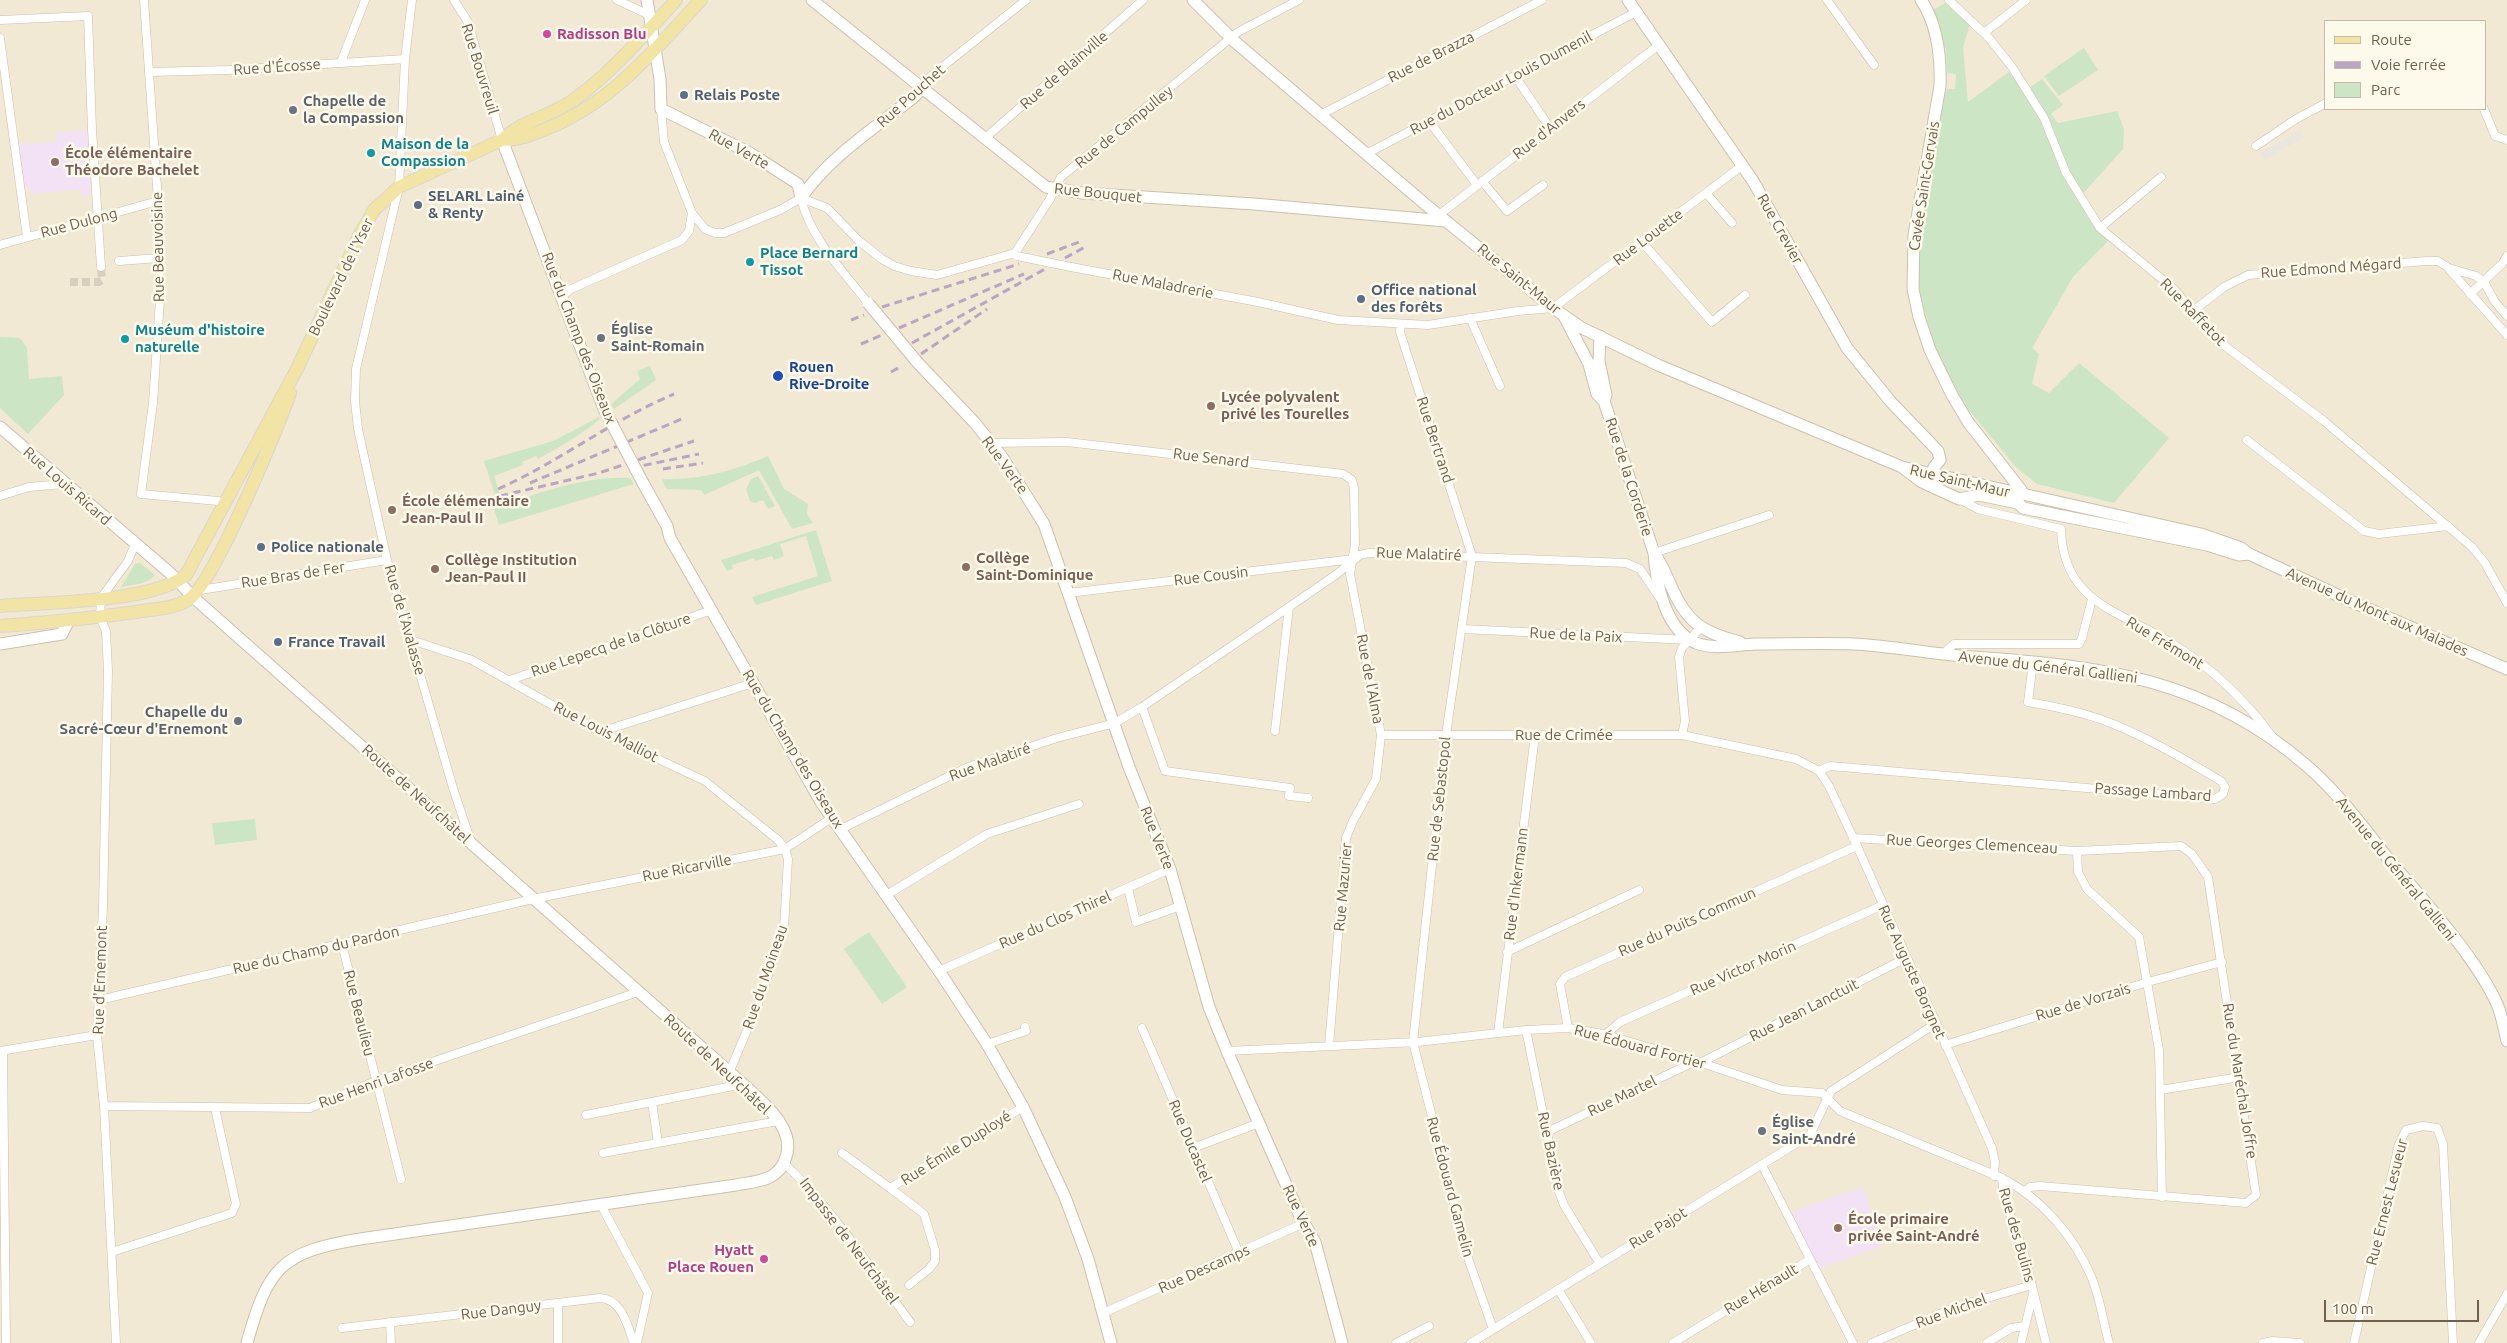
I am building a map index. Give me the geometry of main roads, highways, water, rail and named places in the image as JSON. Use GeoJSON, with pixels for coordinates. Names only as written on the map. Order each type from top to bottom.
{"type":"FeatureCollection","features":[{"type":"Feature","properties":{"kind":"main road"},"geometry":{"type":"LineString","coordinates":[[502,140],[513,129],[571,102],[650,20],[676,0]]}},
{"type":"Feature","properties":{"kind":"main road"},"geometry":{"type":"LineString","coordinates":[[502,140],[517,140],[579,115],[614,88],[656,50],[701,0]]}},
{"type":"Feature","properties":{"kind":"main road","name":"Boulevard de l'Yser"},"geometry":{"type":"LineString","coordinates":[[0,606],[101,598],[159,589],[178,581],[186,575],[297,369],[370,216],[381,202],[400,187],[502,140]]}},
{"type":"Feature","properties":{"kind":"main road","name":"Boulevard de l'Yser"},"geometry":{"type":"LineString","coordinates":[[0,626],[100,617],[170,607],[196,593],[249,492],[284,410],[297,369]]}},
{"type":"Feature","properties":{"kind":"tunnel"},"geometry":{"type":"LineString","coordinates":[[70,282],[99,282],[102,280],[101,267]]}},
{"type":"Feature","properties":{"kind":"railway"},"geometry":{"type":"LineString","coordinates":[[1047,254],[1082,241]]}},
{"type":"Feature","properties":{"kind":"railway"},"geometry":{"type":"LineString","coordinates":[[1065,258],[1085,247]]}},
{"type":"Feature","properties":{"kind":"railway"},"geometry":{"type":"LineString","coordinates":[[882,307],[1019,264]]}},
{"type":"Feature","properties":{"kind":"railway"},"geometry":{"type":"LineString","coordinates":[[912,343],[1045,269]]}},
{"type":"Feature","properties":{"kind":"railway"},"geometry":{"type":"LineString","coordinates":[[899,328],[1024,274]]}},
{"type":"Feature","properties":{"kind":"railway"},"geometry":{"type":"LineString","coordinates":[[921,354],[987,309]]}},
{"type":"Feature","properties":{"kind":"railway"},"geometry":{"type":"LineString","coordinates":[[851,320],[864,315]]}},
{"type":"Feature","properties":{"kind":"railway"},"geometry":{"type":"LineString","coordinates":[[861,344],[882,335]]}},
{"type":"Feature","properties":{"kind":"railway"},"geometry":{"type":"LineString","coordinates":[[891,372],[902,366]]}},
{"type":"Feature","properties":{"kind":"railway"},"geometry":{"type":"LineString","coordinates":[[498,489],[543,466],[651,404],[674,394]]}},
{"type":"Feature","properties":{"kind":"railway"},"geometry":{"type":"LineString","coordinates":[[530,483],[684,418]]}},
{"type":"Feature","properties":{"kind":"railway"},"geometry":{"type":"LineString","coordinates":[[500,496],[599,473],[694,441]]}},
{"type":"Feature","properties":{"kind":"railway"},"geometry":{"type":"LineString","coordinates":[[631,468],[699,454]]}},
{"type":"Feature","properties":{"kind":"railway"},"geometry":{"type":"LineString","coordinates":[[663,469],[703,463]]}},
{"type":"Feature","properties":{"kind":"place","name":"Radisson Blu"},"geometry":{"type":"Point","coordinates":[547,34]}},
{"type":"Feature","properties":{"kind":"place","name":"Relais Poste"},"geometry":{"type":"Point","coordinates":[684,95]}},
{"type":"Feature","properties":{"kind":"place","name":"Chapelle de la Compassion"},"geometry":{"type":"Point","coordinates":[293,110]}},
{"type":"Feature","properties":{"kind":"place","name":"Maison de la Compassion"},"geometry":{"type":"Point","coordinates":[371,153]}},
{"type":"Feature","properties":{"kind":"place","name":"École élémentaire Théodore Bachelet"},"geometry":{"type":"Point","coordinates":[55,162]}},
{"type":"Feature","properties":{"kind":"place","name":"SELARL Lainé & Renty"},"geometry":{"type":"Point","coordinates":[418,205]}},
{"type":"Feature","properties":{"kind":"place","name":"Place Bernard Tissot"},"geometry":{"type":"Point","coordinates":[750,262]}},
{"type":"Feature","properties":{"kind":"place","name":"Office national des forêts"},"geometry":{"type":"Point","coordinates":[1361,299]}},
{"type":"Feature","properties":{"kind":"place","name":"Église Saint-Romain"},"geometry":{"type":"Point","coordinates":[601,338]}},
{"type":"Feature","properties":{"kind":"place","name":"Muséum d'histoire naturelle"},"geometry":{"type":"Point","coordinates":[125,339]}},
{"type":"Feature","properties":{"kind":"place","name":"Rouen Rive-Droite"},"geometry":{"type":"Point","coordinates":[778,376]}},
{"type":"Feature","properties":{"kind":"place","name":"Lycée polyvalent privé les Tourelles"},"geometry":{"type":"Point","coordinates":[1211,406]}},
{"type":"Feature","properties":{"kind":"place","name":"École élémentaire Jean-Paul II"},"geometry":{"type":"Point","coordinates":[392,510]}},
{"type":"Feature","properties":{"kind":"place","name":"Police nationale"},"geometry":{"type":"Point","coordinates":[261,547]}},
{"type":"Feature","properties":{"kind":"place","name":"Collège Saint-Dominique"},"geometry":{"type":"Point","coordinates":[966,567]}},
{"type":"Feature","properties":{"kind":"place","name":"Collège Institution Jean-Paul II"},"geometry":{"type":"Point","coordinates":[435,569]}},
{"type":"Feature","properties":{"kind":"place","name":"France Travail"},"geometry":{"type":"Point","coordinates":[278,642]}},
{"type":"Feature","properties":{"kind":"place","name":"Chapelle du Sacré-Cœur d'Ernemont"},"geometry":{"type":"Point","coordinates":[238,721]}},
{"type":"Feature","properties":{"kind":"place","name":"Église Saint-André"},"geometry":{"type":"Point","coordinates":[1762,1131]}},
{"type":"Feature","properties":{"kind":"place","name":"École primaire privée Saint-André"},"geometry":{"type":"Point","coordinates":[1838,1228]}},
{"type":"Feature","properties":{"kind":"place","name":"Hyatt Place Rouen"},"geometry":{"type":"Point","coordinates":[764,1259]}}]}
